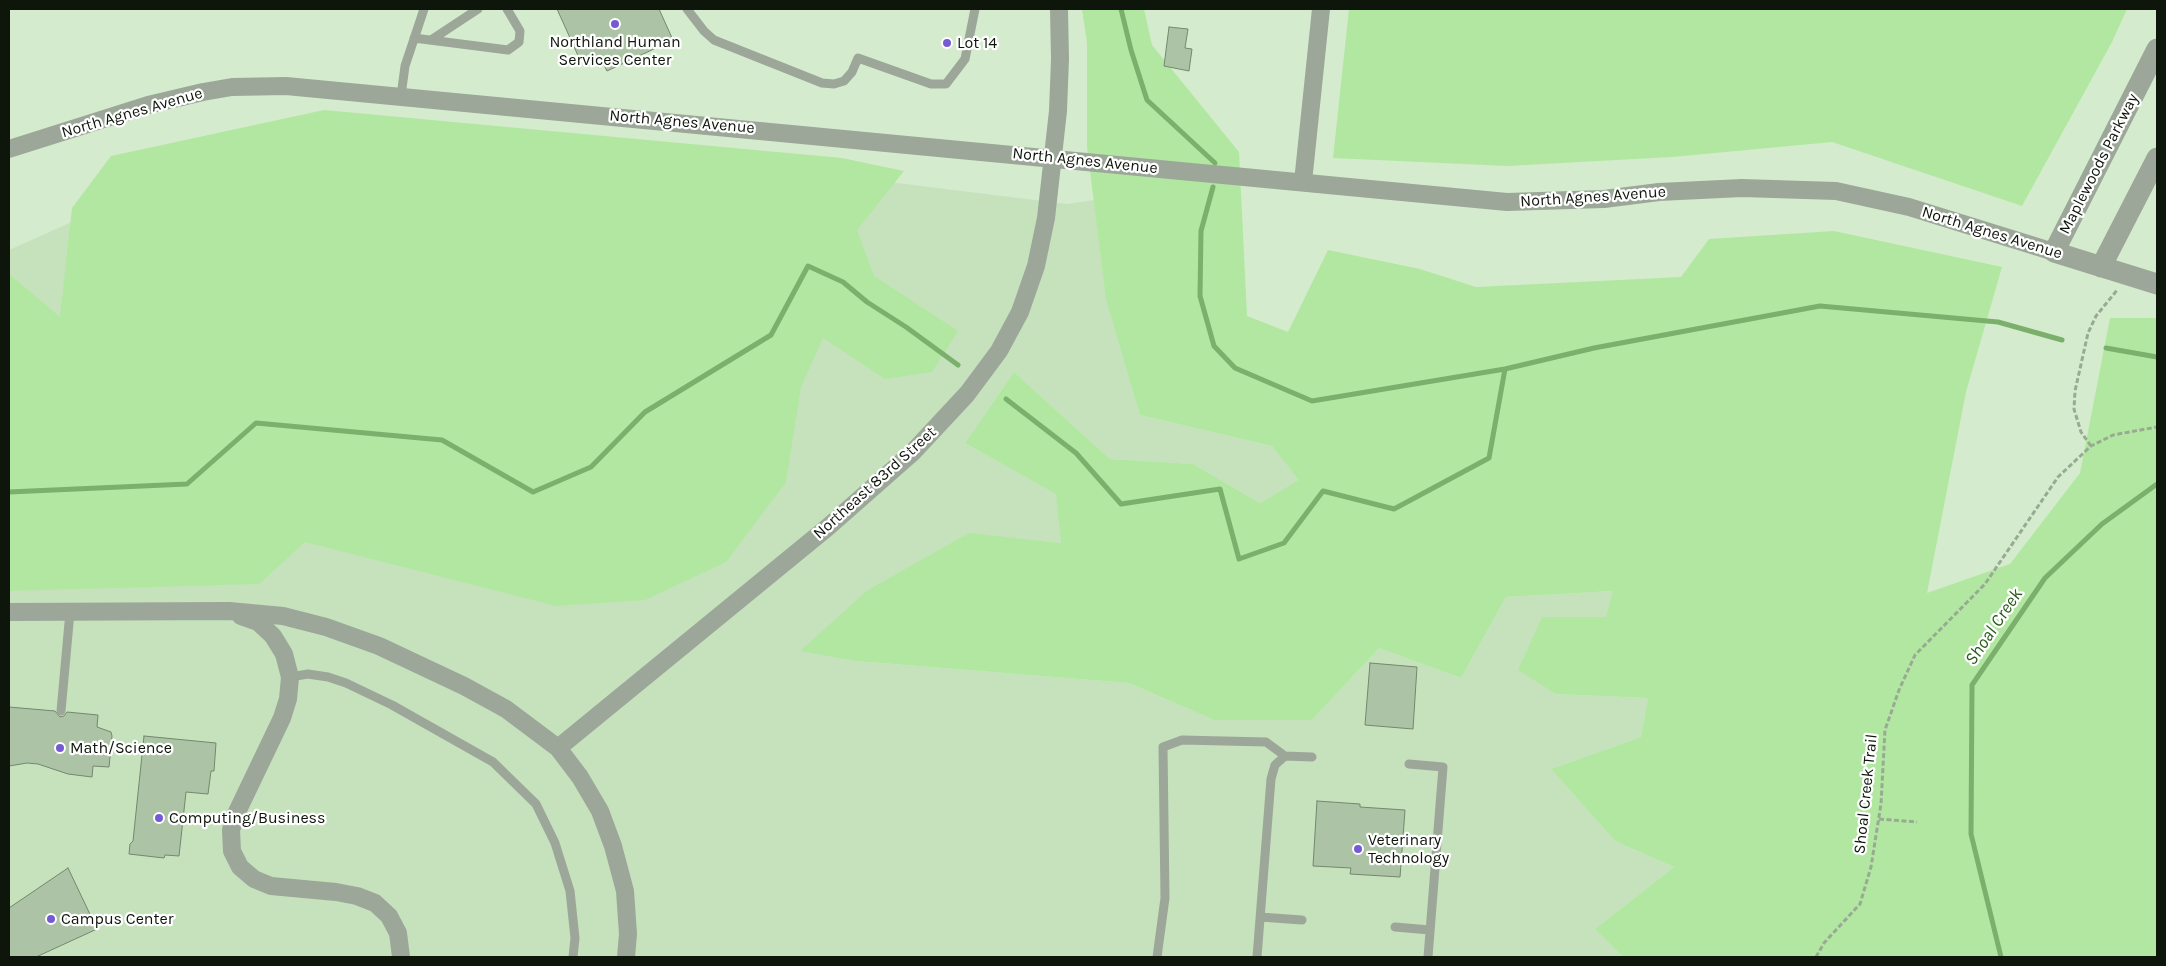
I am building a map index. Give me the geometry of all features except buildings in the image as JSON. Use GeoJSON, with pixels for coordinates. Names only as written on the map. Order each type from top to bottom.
{"type":"FeatureCollection","features":[{"type":"Feature","properties":{"kind":"street","name":"Northeast 83rd Street"},"geometry":{"type":"LineString","coordinates":[[558,748],[828,528],[912,453],[967,394],[999,351],[1020,312],[1032,276],[1046,218],[1058,94],[1059,9]]}},
{"type":"Feature","properties":{"kind":"street"},"geometry":{"type":"LineString","coordinates":[[1304,182],[1321,9]]}},
{"type":"Feature","properties":{"kind":"street","name":"Maplewoods Parkway"},"geometry":{"type":"LineString","coordinates":[[2054,252],[2157,49]]}},
{"type":"Feature","properties":{"kind":"street","name":"North Agnes Avenue"},"geometry":{"type":"LineString","coordinates":[[9,149],[148,105],[232,87],[286,86],[1507,202],[1604,199],[1659,192],[1761,188],[1836,191],[1909,207],[2157,284]]}},
{"type":"Feature","properties":{"kind":"street"},"geometry":{"type":"LineString","coordinates":[[2101,267],[2157,158]]}},
{"type":"Feature","properties":{"kind":"street"},"geometry":{"type":"LineString","coordinates":[[229,611],[258,622],[273,636],[284,654],[290,677],[288,699],[282,718],[237,812],[232,830],[232,851],[240,867],[254,879],[271,886],[357,896],[375,903],[389,916],[398,933],[401,957]]}},
{"type":"Feature","properties":{"kind":"street"},"geometry":{"type":"LineString","coordinates":[[9,612],[229,611],[283,616],[326,627],[379,646],[464,686],[506,709],[558,748],[580,777],[600,811],[613,846],[625,891],[628,934],[626,957]]}},
{"type":"Feature","properties":{"kind":"lane"},"geometry":{"type":"LineString","coordinates":[[401,96],[405,66],[424,9]]}},
{"type":"Feature","properties":{"kind":"lane"},"geometry":{"type":"LineString","coordinates":[[431,40],[478,9]]}},
{"type":"Feature","properties":{"kind":"lane"},"geometry":{"type":"LineString","coordinates":[[414,38],[508,50],[519,42],[520,31],[507,9]]}},
{"type":"Feature","properties":{"kind":"lane"},"geometry":{"type":"LineString","coordinates":[[687,9],[704,31],[714,40],[822,84],[834,84],[844,81],[852,72],[858,58],[932,84],[946,84],[956,74],[965,59],[975,9]]}},
{"type":"Feature","properties":{"kind":"lane"},"geometry":{"type":"LineString","coordinates":[[61,712],[70,612]]}},
{"type":"Feature","properties":{"kind":"lane"},"geometry":{"type":"LineString","coordinates":[[290,677],[308,674],[328,677],[346,683],[392,706],[493,762],[536,804],[556,843],[570,891],[575,938],[573,957]]}},
{"type":"Feature","properties":{"kind":"lane"},"geometry":{"type":"LineString","coordinates":[[1157,957],[1165,898],[1163,747],[1182,740],[1266,742],[1285,756],[1312,757]]}},
{"type":"Feature","properties":{"kind":"lane"},"geometry":{"type":"LineString","coordinates":[[1257,957],[1272,779],[1275,765],[1285,756]]}},
{"type":"Feature","properties":{"kind":"lane"},"geometry":{"type":"LineString","coordinates":[[1409,764],[1443,767],[1428,957]]}},
{"type":"Feature","properties":{"kind":"lane"},"geometry":{"type":"LineString","coordinates":[[1260,917],[1302,920]]}},
{"type":"Feature","properties":{"kind":"lane"},"geometry":{"type":"LineString","coordinates":[[1395,928],[1430,930]]}},
{"type":"Feature","properties":{"kind":"path"},"geometry":{"type":"LineString","coordinates":[[2091,446],[2081,432],[2074,409],[2088,333],[2096,316],[2128,276]]}},
{"type":"Feature","properties":{"kind":"path","name":"Shoal Creek Trail"},"geometry":{"type":"LineString","coordinates":[[1816,957],[1824,943],[1860,904],[1871,868],[1879,819],[1885,730],[1899,690],[1915,655],[1985,584],[2058,477],[2091,446],[2113,436],[2157,427]]}},
{"type":"Feature","properties":{"kind":"path"},"geometry":{"type":"LineString","coordinates":[[1879,819],[1917,822]]}},
{"type":"Feature","properties":{"kind":"shaded area"},"geometry":{"type":"Polygon","coordinates":[[[217,157],[881,181],[1067,204],[1094,200],[1105,288],[1140,415],[1272,446],[1300,480],[1260,503],[1193,464],[1110,459],[1014,372],[965,443],[1057,494],[1061,543],[969,534],[856,661],[1129,683],[1214,720],[1312,720],[1379,648],[1461,678],[1506,597],[1614,591],[1607,617],[1542,617],[1556,694],[1648,698],[1641,737],[1551,769],[1615,841],[1674,867],[1595,929],[1623,957],[9,957],[9,250],[217,157]]]}},
{"type":"Feature","properties":{"kind":"green space"},"geometry":{"type":"Polygon","coordinates":[[[1082,9],[1144,9],[1152,45],[1239,152],[1247,316],[1288,332],[1328,250],[1420,269],[1476,287],[1681,277],[1709,239],[1834,231],[2002,267],[1966,392],[1927,593],[2010,564],[2080,473],[2110,318],[2157,318],[2157,957],[1623,957],[1595,929],[1674,867],[1615,841],[1551,769],[1641,737],[1648,698],[1556,694],[1518,670],[1542,617],[1606,617],[1613,591],[1506,597],[1461,678],[1379,648],[1312,720],[1214,720],[1129,683],[856,661],[800,651],[868,590],[969,533],[1061,543],[1056,494],[965,443],[1014,372],[1110,459],[1193,464],[1260,503],[1299,480],[1272,446],[1140,415],[1106,299],[1087,147],[1087,43],[1082,9]]]}},
{"type":"Feature","properties":{"kind":"green space"},"geometry":{"type":"Polygon","coordinates":[[[1349,9],[2127,9],[2112,42],[2022,206],[1832,142],[1672,157],[1507,166],[1333,158],[1349,9]]]}},
{"type":"Feature","properties":{"kind":"green space"},"geometry":{"type":"Polygon","coordinates":[[[324,110],[842,158],[904,171],[857,230],[874,276],[958,331],[932,372],[885,379],[823,338],[801,387],[786,482],[726,562],[645,600],[556,606],[305,542],[259,584],[9,591],[9,274],[60,317],[72,208],[111,156],[324,110]]]}},
{"type":"Feature","properties":{"kind":"waterway"},"geometry":{"type":"LineString","coordinates":[[1121,9],[1131,50],[1147,100],[1215,163]]}},
{"type":"Feature","properties":{"kind":"waterway"},"geometry":{"type":"LineString","coordinates":[[1213,187],[1201,231],[1200,296],[1214,346],[1235,368],[1312,401],[1505,369]]}},
{"type":"Feature","properties":{"kind":"waterway"},"geometry":{"type":"LineString","coordinates":[[9,492],[187,484],[256,423],[442,440],[533,492],[591,467],[645,412],[771,335],[808,266],[843,282],[867,302],[906,327],[958,365]]}},
{"type":"Feature","properties":{"kind":"waterway"},"geometry":{"type":"LineString","coordinates":[[1006,399],[1076,453],[1121,504],[1220,489],[1239,559],[1284,543],[1323,491],[1394,509],[1489,458],[1505,369],[1594,348],[1820,306],[1998,322],[2062,340]]}},
{"type":"Feature","properties":{"kind":"waterway"},"geometry":{"type":"LineString","coordinates":[[2106,348],[2157,357]]}},
{"type":"Feature","properties":{"kind":"waterway","name":"Shoal Creek"},"geometry":{"type":"LineString","coordinates":[[2001,957],[1971,834],[1972,685],[2045,578],[2102,524],[2157,484]]}},
{"type":"Feature","properties":{"kind":"place","name":"Northland Human Services Center"},"geometry":{"type":"Point","coordinates":[615,24]}},
{"type":"Feature","properties":{"kind":"place","name":"Lot 14"},"geometry":{"type":"Point","coordinates":[947,43]}},
{"type":"Feature","properties":{"kind":"place","name":"Math/Science"},"geometry":{"type":"Point","coordinates":[60,748]}},
{"type":"Feature","properties":{"kind":"place","name":"Computing/Business"},"geometry":{"type":"Point","coordinates":[159,818]}},
{"type":"Feature","properties":{"kind":"place","name":"Veterinary Technology"},"geometry":{"type":"Point","coordinates":[1358,849]}},
{"type":"Feature","properties":{"kind":"place","name":"Campus Center"},"geometry":{"type":"Point","coordinates":[51,919]}}]}
